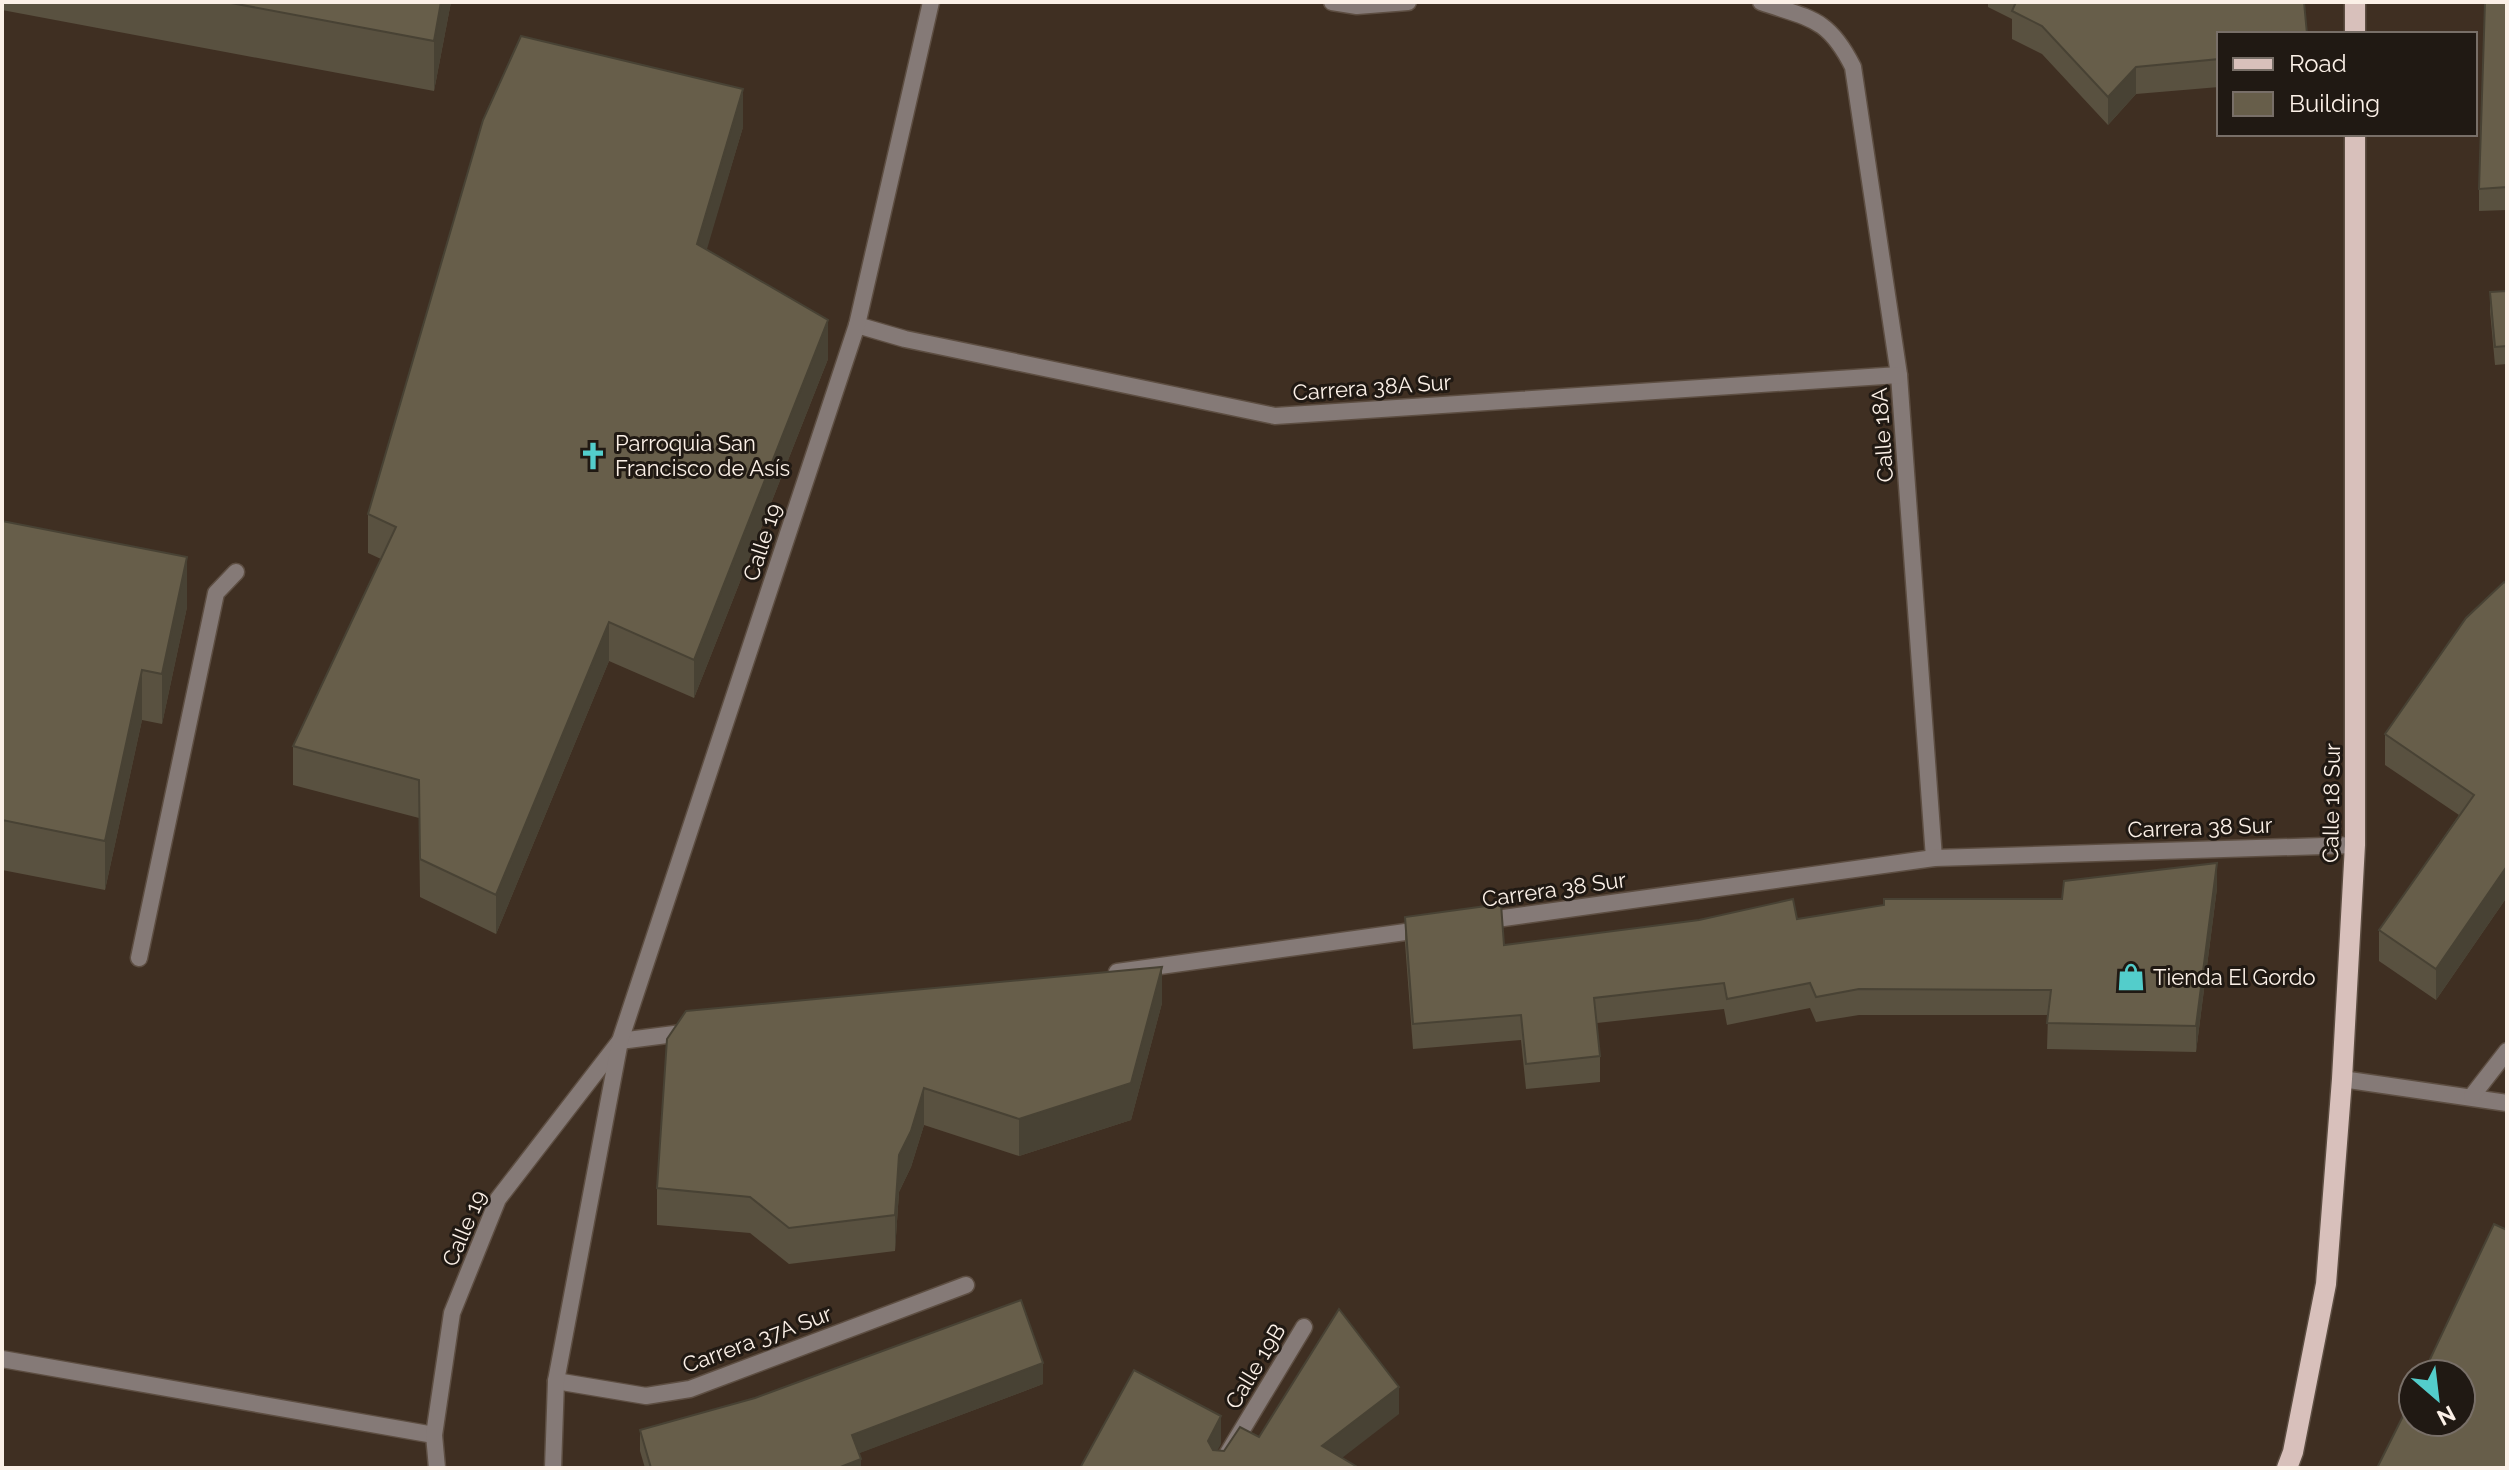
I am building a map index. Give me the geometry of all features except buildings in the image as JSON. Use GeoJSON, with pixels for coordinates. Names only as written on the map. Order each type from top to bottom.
{"type":"FeatureCollection","features":[{"type":"Feature","properties":{"kind":"main road"},"geometry":{"type":"LineString","coordinates":[[2355,2],[2355,32]]}},
{"type":"Feature","properties":{"kind":"main road","name":"Calle 18 Sur"},"geometry":{"type":"LineString","coordinates":[[2287,1468],[2293,1452],[2326,1284],[2342,1079],[2355,845],[2355,136]]}},
{"type":"Feature","properties":{"kind":"street","name":"Calle 19"},"geometry":{"type":"LineString","coordinates":[[553,1468],[556,1381],[620,1041],[857,325],[931,2]]}},
{"type":"Feature","properties":{"kind":"street"},"geometry":{"type":"LineString","coordinates":[[1332,2],[1357,6],[1408,2]]}},
{"type":"Feature","properties":{"kind":"street","name":"Calle 18A"},"geometry":{"type":"LineString","coordinates":[[1761,2],[1820,23],[1840,41],[1853,67],[1899,375],[1934,858]]}},
{"type":"Feature","properties":{"kind":"street","name":"Carrera 38A Sur"},"geometry":{"type":"LineString","coordinates":[[857,325],[905,339],[1275,416],[1899,375]]}},
{"type":"Feature","properties":{"kind":"street"},"geometry":{"type":"LineString","coordinates":[[139,958],[216,593],[236,572]]}},
{"type":"Feature","properties":{"kind":"street","name":"Carrera 38 Sur"},"geometry":{"type":"LineString","coordinates":[[1095,975],[1934,858],[2355,845]]}},
{"type":"Feature","properties":{"kind":"street"},"geometry":{"type":"LineString","coordinates":[[620,1041],[699,1030]]}},
{"type":"Feature","properties":{"kind":"street","name":"Calle 19"},"geometry":{"type":"LineString","coordinates":[[437,1468],[434,1435],[452,1313],[498,1199],[620,1041]]}},
{"type":"Feature","properties":{"kind":"street"},"geometry":{"type":"LineString","coordinates":[[2472,1096],[2507,1051]]}},
{"type":"Feature","properties":{"kind":"street"},"geometry":{"type":"LineString","coordinates":[[2342,1079],[2507,1103]]}},
{"type":"Feature","properties":{"kind":"street","name":"Carrera 37A Sur"},"geometry":{"type":"LineString","coordinates":[[556,1381],[646,1396],[690,1389],[966,1285]]}},
{"type":"Feature","properties":{"kind":"street","name":"Calle 19B"},"geometry":{"type":"LineString","coordinates":[[1219,1468],[1304,1327]]}},
{"type":"Feature","properties":{"kind":"street"},"geometry":{"type":"LineString","coordinates":[[2,1359],[397,1426],[434,1435]]}},
{"type":"Feature","properties":{"kind":"place","name":"Parroquia San Francisco de Asís"},"geometry":{"type":"Point","coordinates":[593,456]}},
{"type":"Feature","properties":{"kind":"place","name":"Tienda El Gordo"},"geometry":{"type":"Point","coordinates":[2131,977]}}]}
